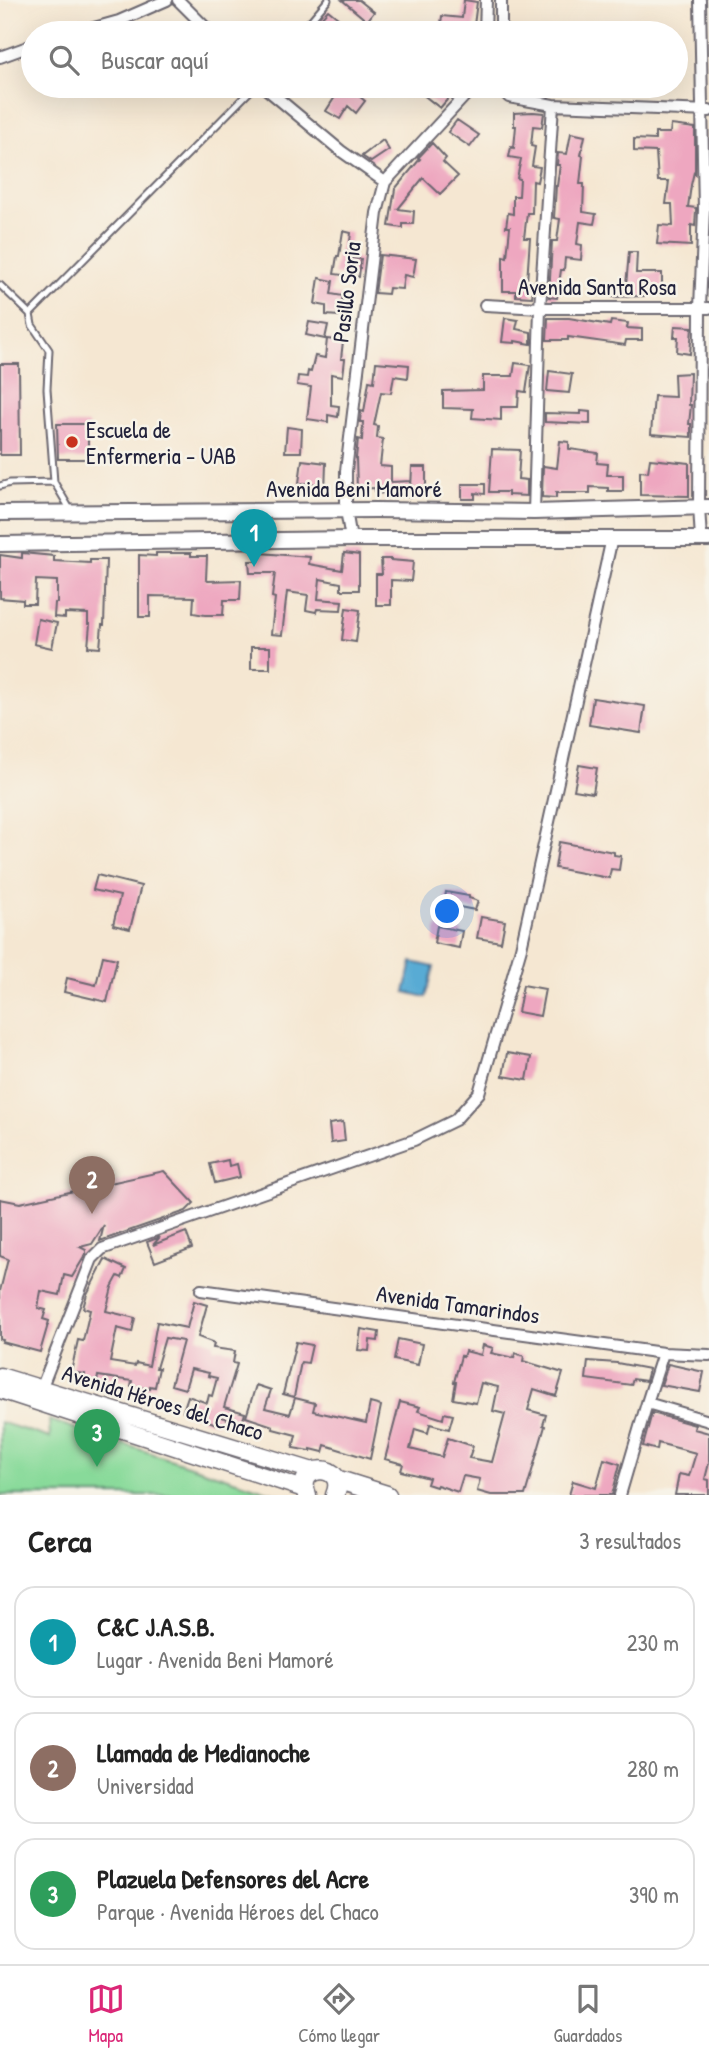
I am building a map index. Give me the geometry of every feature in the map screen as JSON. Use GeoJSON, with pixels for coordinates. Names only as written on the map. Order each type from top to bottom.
{"type":"FeatureCollection","features":[{"type":"Feature","properties":{"kind":"main road","name":"Avenida Héroes del Chaco"},"geometry":{"type":"LineString","coordinates":[[0,1376],[313,1471]]}},
{"type":"Feature","properties":{"kind":"main road","name":"Avenida Héroes del Chaco"},"geometry":{"type":"LineString","coordinates":[[0,1390],[305,1492]]}},
{"type":"Feature","properties":{"kind":"main road"},"geometry":{"type":"LineString","coordinates":[[305,1492],[306,1479],[313,1471],[323,1469],[329,1471],[335,1487],[387,1495]]}},
{"type":"Feature","properties":{"kind":"street"},"geometry":{"type":"LineString","coordinates":[[119,21],[167,0]]}},
{"type":"Feature","properties":{"kind":"street"},"geometry":{"type":"LineString","coordinates":[[178,0],[199,21]]}},
{"type":"Feature","properties":{"kind":"street"},"geometry":{"type":"LineString","coordinates":[[485,21],[486,0]]}},
{"type":"Feature","properties":{"kind":"street"},"geometry":{"type":"LineString","coordinates":[[501,0],[501,21]]}},
{"type":"Feature","properties":{"kind":"street"},"geometry":{"type":"LineString","coordinates":[[0,544],[351,538],[705,539],[705,111],[700,0]]}},
{"type":"Feature","properties":{"kind":"street"},"geometry":{"type":"LineString","coordinates":[[0,57],[21,49]]}},
{"type":"Feature","properties":{"kind":"street"},"geometry":{"type":"LineString","coordinates":[[277,98],[341,151],[385,182]]}},
{"type":"Feature","properties":{"kind":"street","name":"Pasillo Soria"},"geometry":{"type":"LineString","coordinates":[[351,538],[345,510],[346,471],[377,213],[385,182],[463,98]]}},
{"type":"Feature","properties":{"kind":"street"},"geometry":{"type":"LineString","coordinates":[[514,98],[553,105],[705,111]]}},
{"type":"Feature","properties":{"kind":"street"},"geometry":{"type":"LineString","coordinates":[[534,512],[540,308],[553,105]]}},
{"type":"Feature","properties":{"kind":"street","name":"Avenida Santa Rosa"},"geometry":{"type":"LineString","coordinates":[[485,305],[540,308],[704,308]]}},
{"type":"Feature","properties":{"kind":"street","name":"Avenida Beni Mamoré"},"geometry":{"type":"LineString","coordinates":[[0,513],[345,510],[534,512],[704,507]]}},
{"type":"Feature","properties":{"kind":"street"},"geometry":{"type":"LineString","coordinates":[[41,1389],[92,1259],[102,1249],[414,1140],[455,1120],[478,1093],[521,948],[612,538]]}},
{"type":"Feature","properties":{"kind":"street","name":"Avenida Tamarindos"},"geometry":{"type":"LineString","coordinates":[[201,1290],[663,1353],[709,1355]]}},
{"type":"Feature","properties":{"kind":"street"},"geometry":{"type":"LineString","coordinates":[[620,1495],[663,1353]]}},
{"type":"Feature","properties":{"kind":"street"},"geometry":{"type":"LineString","coordinates":[[647,1403],[709,1421]]}},
{"type":"Feature","properties":{"kind":"lane"},"geometry":{"type":"LineString","coordinates":[[310,21],[328,0]]}},
{"type":"Feature","properties":{"kind":"lane"},"geometry":{"type":"LineString","coordinates":[[30,314],[243,98]]}},
{"type":"Feature","properties":{"kind":"lane"},"geometry":{"type":"LineString","coordinates":[[0,285],[30,314],[32,325],[49,350],[47,389],[54,482],[72,512]]}},
{"type":"Feature","properties":{"kind":"lane"},"geometry":{"type":"LineString","coordinates":[[0,486],[10,483],[54,482]]}},
{"type":"Feature","properties":{"kind":"green space"},"geometry":{"type":"Polygon","coordinates":[[[49,1420],[280,1495],[0,1495],[0,1422],[50,1438],[49,1420]]]}},
{"type":"Feature","properties":{"kind":"water"},"geometry":{"type":"Polygon","coordinates":[[[412,962],[434,967],[426,997],[405,992],[412,962]]]}},
{"type":"Feature","properties":{"kind":"building"},"geometry":{"type":"Polygon","coordinates":[[[342,0],[359,0],[374,12],[367,21],[342,0]]]}},
{"type":"Feature","properties":{"kind":"building"},"geometry":{"type":"Polygon","coordinates":[[[464,0],[477,2],[475,21],[441,21],[442,16],[462,18],[464,0]]]}},
{"type":"Feature","properties":{"kind":"building"},"geometry":{"type":"Polygon","coordinates":[[[328,10],[342,21],[318,21],[328,10]]]}},
{"type":"Feature","properties":{"kind":"building"},"geometry":{"type":"Polygon","coordinates":[[[334,98],[361,98],[365,101],[356,113],[348,106],[340,119],[326,111],[334,98]]]}},
{"type":"Feature","properties":{"kind":"building"},"geometry":{"type":"Polygon","coordinates":[[[427,98],[449,98],[440,108],[427,98]]]}},
{"type":"Feature","properties":{"kind":"building"},"geometry":{"type":"Polygon","coordinates":[[[514,113],[544,113],[542,127],[533,126],[531,146],[535,147],[532,166],[540,167],[537,182],[533,181],[532,213],[527,213],[524,238],[530,238],[527,282],[534,282],[532,297],[516,296],[516,291],[503,291],[503,256],[507,257],[510,227],[506,227],[508,213],[513,214],[513,196],[519,196],[520,179],[517,178],[521,159],[509,157],[511,147],[514,148],[514,113]]]}},
{"type":"Feature","properties":{"kind":"building"},"geometry":{"type":"Polygon","coordinates":[[[457,120],[479,135],[470,147],[448,132],[457,120]]]}},
{"type":"Feature","properties":{"kind":"building"},"geometry":{"type":"Polygon","coordinates":[[[671,125],[695,128],[695,173],[688,207],[696,208],[695,226],[691,225],[691,246],[657,244],[659,225],[673,226],[672,204],[666,204],[669,181],[658,181],[656,152],[634,151],[634,139],[655,140],[655,133],[670,133],[671,125]]]}},
{"type":"Feature","properties":{"kind":"building"},"geometry":{"type":"Polygon","coordinates":[[[571,133],[585,136],[580,184],[584,184],[583,212],[596,214],[594,224],[580,222],[577,244],[582,245],[581,260],[565,258],[557,298],[549,297],[552,241],[557,241],[560,219],[554,218],[560,165],[557,165],[558,153],[567,154],[571,133]]]}},
{"type":"Feature","properties":{"kind":"building"},"geometry":{"type":"Polygon","coordinates":[[[383,140],[389,150],[371,162],[362,156],[383,140]]]}},
{"type":"Feature","properties":{"kind":"building"},"geometry":{"type":"Polygon","coordinates":[[[432,143],[446,158],[443,162],[458,176],[440,194],[423,178],[398,209],[414,211],[413,224],[403,224],[403,228],[389,226],[395,189],[432,143]]]}},
{"type":"Feature","properties":{"kind":"building"},"geometry":{"type":"Polygon","coordinates":[[[343,231],[351,233],[348,258],[361,259],[359,277],[334,274],[343,231]]]}},
{"type":"Feature","properties":{"kind":"building"},"geometry":{"type":"Polygon","coordinates":[[[629,252],[637,252],[636,273],[662,273],[662,288],[644,288],[644,296],[599,295],[600,286],[626,286],[629,252]]]}},
{"type":"Feature","properties":{"kind":"building"},"geometry":{"type":"Polygon","coordinates":[[[380,255],[416,259],[413,277],[404,275],[402,289],[389,288],[388,294],[375,293],[380,255]]]}},
{"type":"Feature","properties":{"kind":"building"},"geometry":{"type":"Polygon","coordinates":[[[319,278],[333,281],[331,294],[343,296],[339,316],[326,315],[326,306],[315,304],[319,278]]]}},
{"type":"Feature","properties":{"kind":"building"},"geometry":{"type":"Polygon","coordinates":[[[505,318],[518,320],[516,329],[531,332],[531,344],[502,342],[505,318]]]}},
{"type":"Feature","properties":{"kind":"building"},"geometry":{"type":"Polygon","coordinates":[[[548,318],[569,318],[610,325],[611,321],[628,323],[627,328],[642,329],[642,340],[626,340],[625,345],[568,337],[568,340],[547,340],[548,318]]]}},
{"type":"Feature","properties":{"kind":"building"},"geometry":{"type":"Polygon","coordinates":[[[309,322],[328,325],[325,339],[306,335],[309,322]]]}},
{"type":"Feature","properties":{"kind":"building"},"geometry":{"type":"Polygon","coordinates":[[[675,326],[692,327],[690,354],[677,352],[678,337],[674,337],[675,326]]]}},
{"type":"Feature","properties":{"kind":"building"},"geometry":{"type":"Polygon","coordinates":[[[327,339],[343,341],[341,359],[345,359],[343,376],[331,374],[331,405],[339,406],[338,417],[328,415],[328,422],[307,419],[311,387],[297,385],[298,376],[307,377],[308,371],[311,372],[315,356],[325,358],[327,339]]]}},
{"type":"Feature","properties":{"kind":"building"},"geometry":{"type":"Polygon","coordinates":[[[376,362],[409,365],[408,378],[394,376],[391,393],[381,392],[374,425],[378,426],[377,438],[383,439],[380,466],[391,467],[391,482],[410,481],[410,497],[375,493],[375,488],[357,489],[356,458],[358,439],[362,440],[361,411],[364,412],[369,381],[374,382],[376,362]]]}},
{"type":"Feature","properties":{"kind":"building"},"geometry":{"type":"Polygon","coordinates":[[[515,363],[530,365],[526,392],[519,391],[518,407],[501,407],[501,420],[472,418],[473,409],[443,408],[443,391],[483,390],[483,376],[513,376],[515,363]]]}},
{"type":"Feature","properties":{"kind":"building"},"geometry":{"type":"Polygon","coordinates":[[[0,364],[19,364],[20,455],[0,455],[0,364]]]}},
{"type":"Feature","properties":{"kind":"building"},"geometry":{"type":"Polygon","coordinates":[[[549,371],[572,374],[569,393],[547,391],[549,371]]]}},
{"type":"Feature","properties":{"kind":"building"},"geometry":{"type":"Polygon","coordinates":[[[690,373],[691,437],[651,434],[654,396],[675,397],[674,374],[690,373]]]}},
{"type":"Feature","properties":{"kind":"building"},"geometry":{"type":"Polygon","coordinates":[[[581,411],[590,412],[590,424],[545,422],[545,413],[581,414],[581,411]]]}},
{"type":"Feature","properties":{"kind":"building","name":"Escuela de Enfermeria - UAB"},"geometry":{"type":"Polygon","coordinates":[[[57,424],[88,424],[88,459],[58,459],[57,424]]]}},
{"type":"Feature","properties":{"kind":"building"},"geometry":{"type":"Polygon","coordinates":[[[287,427],[302,429],[301,452],[285,452],[287,427]]]}},
{"type":"Feature","properties":{"kind":"building"},"geometry":{"type":"Polygon","coordinates":[[[560,441],[569,442],[569,449],[598,453],[597,463],[608,464],[607,475],[623,475],[623,491],[590,487],[590,493],[556,493],[556,498],[542,497],[543,466],[557,468],[560,441]]]}},
{"type":"Feature","properties":{"kind":"building"},"geometry":{"type":"Polygon","coordinates":[[[492,449],[520,450],[518,479],[527,480],[527,496],[489,492],[492,449]]]}},
{"type":"Feature","properties":{"kind":"building"},"geometry":{"type":"Polygon","coordinates":[[[650,459],[689,463],[689,496],[640,495],[640,471],[648,472],[650,459]]]}},
{"type":"Feature","properties":{"kind":"building"},"geometry":{"type":"Polygon","coordinates":[[[302,460],[326,463],[325,493],[316,492],[316,484],[299,483],[302,460]]]}},
{"type":"Feature","properties":{"kind":"building"},"geometry":{"type":"Polygon","coordinates":[[[412,467],[426,467],[426,489],[411,489],[412,467]]]}},
{"type":"Feature","properties":{"kind":"building"},"geometry":{"type":"Polygon","coordinates":[[[462,484],[485,484],[485,494],[475,493],[475,499],[462,499],[462,484]]]}},
{"type":"Feature","properties":{"kind":"building"},"geometry":{"type":"Polygon","coordinates":[[[22,553],[54,556],[54,561],[90,563],[90,560],[106,560],[104,625],[100,648],[88,647],[88,614],[65,613],[65,618],[54,617],[57,581],[36,580],[35,604],[0,598],[0,555],[22,558],[22,553]]]}},
{"type":"Feature","properties":{"kind":"building"},"geometry":{"type":"Polygon","coordinates":[[[156,553],[207,556],[206,579],[241,580],[240,600],[224,600],[223,615],[205,615],[193,613],[194,597],[150,596],[150,617],[139,617],[139,555],[156,556],[156,553]]]}},
{"type":"Feature","properties":{"kind":"building"},"geometry":{"type":"Polygon","coordinates":[[[260,553],[310,557],[309,564],[342,570],[344,553],[359,555],[359,590],[341,590],[341,583],[320,579],[318,599],[342,601],[341,610],[317,609],[316,612],[306,610],[308,595],[287,592],[282,635],[271,634],[275,573],[250,573],[249,561],[259,561],[260,553]]]}},
{"type":"Feature","properties":{"kind":"building"},"geometry":{"type":"Polygon","coordinates":[[[381,559],[413,562],[411,581],[391,580],[391,605],[376,605],[376,574],[382,574],[381,559]]]}},
{"type":"Feature","properties":{"kind":"building"},"geometry":{"type":"Polygon","coordinates":[[[346,608],[360,610],[356,642],[342,640],[346,608]]]}},
{"type":"Feature","properties":{"kind":"building"},"geometry":{"type":"Polygon","coordinates":[[[38,619],[57,623],[52,648],[34,644],[38,619]]]}},
{"type":"Feature","properties":{"kind":"building"},"geometry":{"type":"Polygon","coordinates":[[[251,647],[270,647],[270,669],[251,669],[251,647]]]}},
{"type":"Feature","properties":{"kind":"building"},"geometry":{"type":"Polygon","coordinates":[[[593,698],[645,706],[641,733],[589,725],[593,698]]]}},
{"type":"Feature","properties":{"kind":"building"},"geometry":{"type":"Polygon","coordinates":[[[579,765],[597,768],[593,793],[574,790],[579,765]]]}},
{"type":"Feature","properties":{"kind":"building"},"geometry":{"type":"Polygon","coordinates":[[[559,842],[614,852],[614,855],[621,856],[619,870],[611,869],[609,878],[555,868],[559,842]]]}},
{"type":"Feature","properties":{"kind":"building"},"geometry":{"type":"Polygon","coordinates":[[[97,875],[141,886],[130,929],[113,925],[120,896],[93,890],[97,875]]]}},
{"type":"Feature","properties":{"kind":"building"},"geometry":{"type":"Polygon","coordinates":[[[446,892],[469,896],[478,901],[475,910],[444,904],[446,892]]]}},
{"type":"Feature","properties":{"kind":"building"},"geometry":{"type":"Polygon","coordinates":[[[481,917],[505,921],[501,942],[477,938],[481,917]]]}},
{"type":"Feature","properties":{"kind":"building"},"geometry":{"type":"Polygon","coordinates":[[[437,926],[462,931],[459,948],[434,943],[437,926]]]}},
{"type":"Feature","properties":{"kind":"building"},"geometry":{"type":"Polygon","coordinates":[[[103,956],[117,959],[107,1002],[64,992],[67,978],[96,985],[103,956]]]}},
{"type":"Feature","properties":{"kind":"building"},"geometry":{"type":"Polygon","coordinates":[[[523,985],[545,989],[540,1016],[518,1012],[523,985]]]}},
{"type":"Feature","properties":{"kind":"building"},"geometry":{"type":"Polygon","coordinates":[[[507,1053],[531,1057],[527,1080],[503,1076],[507,1053]]]}},
{"type":"Feature","properties":{"kind":"building"},"geometry":{"type":"Polygon","coordinates":[[[343,1122],[345,1141],[331,1143],[329,1124],[343,1122]]]}},
{"type":"Feature","properties":{"kind":"building"},"geometry":{"type":"Polygon","coordinates":[[[228,1160],[229,1166],[237,1164],[240,1177],[215,1183],[210,1164],[228,1160]]]}},
{"type":"Feature","properties":{"kind":"building"},"geometry":{"type":"Polygon","coordinates":[[[164,1171],[194,1203],[186,1211],[100,1241],[104,1225],[92,1244],[80,1247],[86,1250],[86,1254],[72,1277],[64,1275],[60,1295],[41,1291],[38,1308],[46,1310],[43,1319],[49,1321],[40,1352],[2,1342],[0,1291],[8,1259],[0,1256],[0,1199],[20,1203],[164,1171]]]}},
{"type":"Feature","properties":{"kind":"building"},"geometry":{"type":"Polygon","coordinates":[[[186,1232],[192,1248],[155,1262],[147,1242],[160,1237],[153,1245],[186,1232]]]}},
{"type":"Feature","properties":{"kind":"building"},"geometry":{"type":"Polygon","coordinates":[[[105,1259],[126,1269],[122,1278],[118,1276],[112,1287],[106,1311],[135,1318],[132,1332],[117,1328],[110,1362],[149,1366],[157,1322],[187,1328],[194,1301],[207,1305],[198,1337],[214,1343],[213,1348],[235,1351],[233,1363],[237,1364],[224,1407],[245,1413],[242,1423],[218,1416],[216,1424],[183,1411],[188,1396],[207,1403],[217,1378],[208,1376],[209,1373],[191,1369],[185,1389],[171,1385],[183,1341],[165,1338],[156,1368],[159,1368],[155,1387],[150,1386],[150,1389],[131,1386],[132,1381],[98,1376],[97,1382],[84,1379],[85,1374],[71,1372],[78,1340],[83,1341],[90,1310],[83,1308],[87,1294],[105,1259]]]}},
{"type":"Feature","properties":{"kind":"building"},"geometry":{"type":"Polygon","coordinates":[[[361,1329],[379,1332],[378,1341],[370,1340],[369,1351],[358,1350],[361,1329]]]}},
{"type":"Feature","properties":{"kind":"building"},"geometry":{"type":"Polygon","coordinates":[[[398,1339],[422,1344],[418,1365],[394,1360],[398,1339]]]}},
{"type":"Feature","properties":{"kind":"building"},"geometry":{"type":"Polygon","coordinates":[[[296,1342],[312,1345],[308,1363],[301,1362],[294,1397],[283,1394],[296,1342]]]}},
{"type":"Feature","properties":{"kind":"building"},"geometry":{"type":"Polygon","coordinates":[[[483,1345],[493,1348],[491,1353],[514,1358],[515,1353],[524,1356],[523,1361],[563,1373],[556,1396],[534,1389],[528,1410],[546,1415],[525,1495],[491,1495],[477,1491],[480,1479],[463,1476],[458,1492],[437,1485],[436,1487],[427,1484],[429,1478],[401,1471],[403,1464],[385,1459],[400,1402],[420,1407],[418,1411],[443,1419],[444,1413],[453,1415],[449,1429],[430,1424],[428,1433],[415,1429],[410,1449],[442,1457],[448,1438],[473,1446],[469,1458],[492,1462],[505,1414],[493,1411],[498,1387],[481,1383],[476,1403],[453,1399],[454,1382],[461,1356],[463,1357],[465,1351],[481,1355],[483,1345]]]}},
{"type":"Feature","properties":{"kind":"building"},"geometry":{"type":"Polygon","coordinates":[[[588,1361],[649,1369],[646,1381],[633,1379],[631,1385],[586,1379],[588,1361]]]}},
{"type":"Feature","properties":{"kind":"building"},"geometry":{"type":"Polygon","coordinates":[[[668,1364],[704,1372],[700,1392],[661,1385],[668,1364]]]}},
{"type":"Feature","properties":{"kind":"building"},"geometry":{"type":"Polygon","coordinates":[[[256,1385],[271,1390],[265,1408],[290,1414],[295,1398],[315,1403],[313,1411],[366,1423],[370,1403],[381,1406],[370,1459],[325,1445],[323,1452],[293,1448],[296,1435],[273,1429],[273,1426],[246,1417],[256,1385]]]}},
{"type":"Feature","properties":{"kind":"building"},"geometry":{"type":"Polygon","coordinates":[[[652,1413],[695,1425],[694,1429],[709,1433],[709,1463],[705,1479],[709,1480],[709,1495],[675,1495],[679,1474],[689,1476],[696,1453],[658,1443],[657,1450],[643,1446],[652,1413]]]}},
{"type":"Feature","properties":{"kind":"building"},"geometry":{"type":"Polygon","coordinates":[[[604,1459],[620,1464],[612,1495],[569,1495],[573,1481],[596,1488],[604,1459]]]}},
{"type":"Feature","properties":{"kind":"place","name":"Escuela de Enfermeria - UAB"},"geometry":{"type":"Point","coordinates":[72,442]}},
{"type":"Feature","properties":{"kind":"place","name":"C&C J.A.S.B."},"geometry":{"type":"Point","coordinates":[254,567]}},
{"type":"Feature","properties":{"kind":"place","name":"Llamada de Medianoche"},"geometry":{"type":"Point","coordinates":[92,1214]}},
{"type":"Feature","properties":{"kind":"place","name":"Plazuela Defensores del Acre"},"geometry":{"type":"Point","coordinates":[97,1467]}}]}
